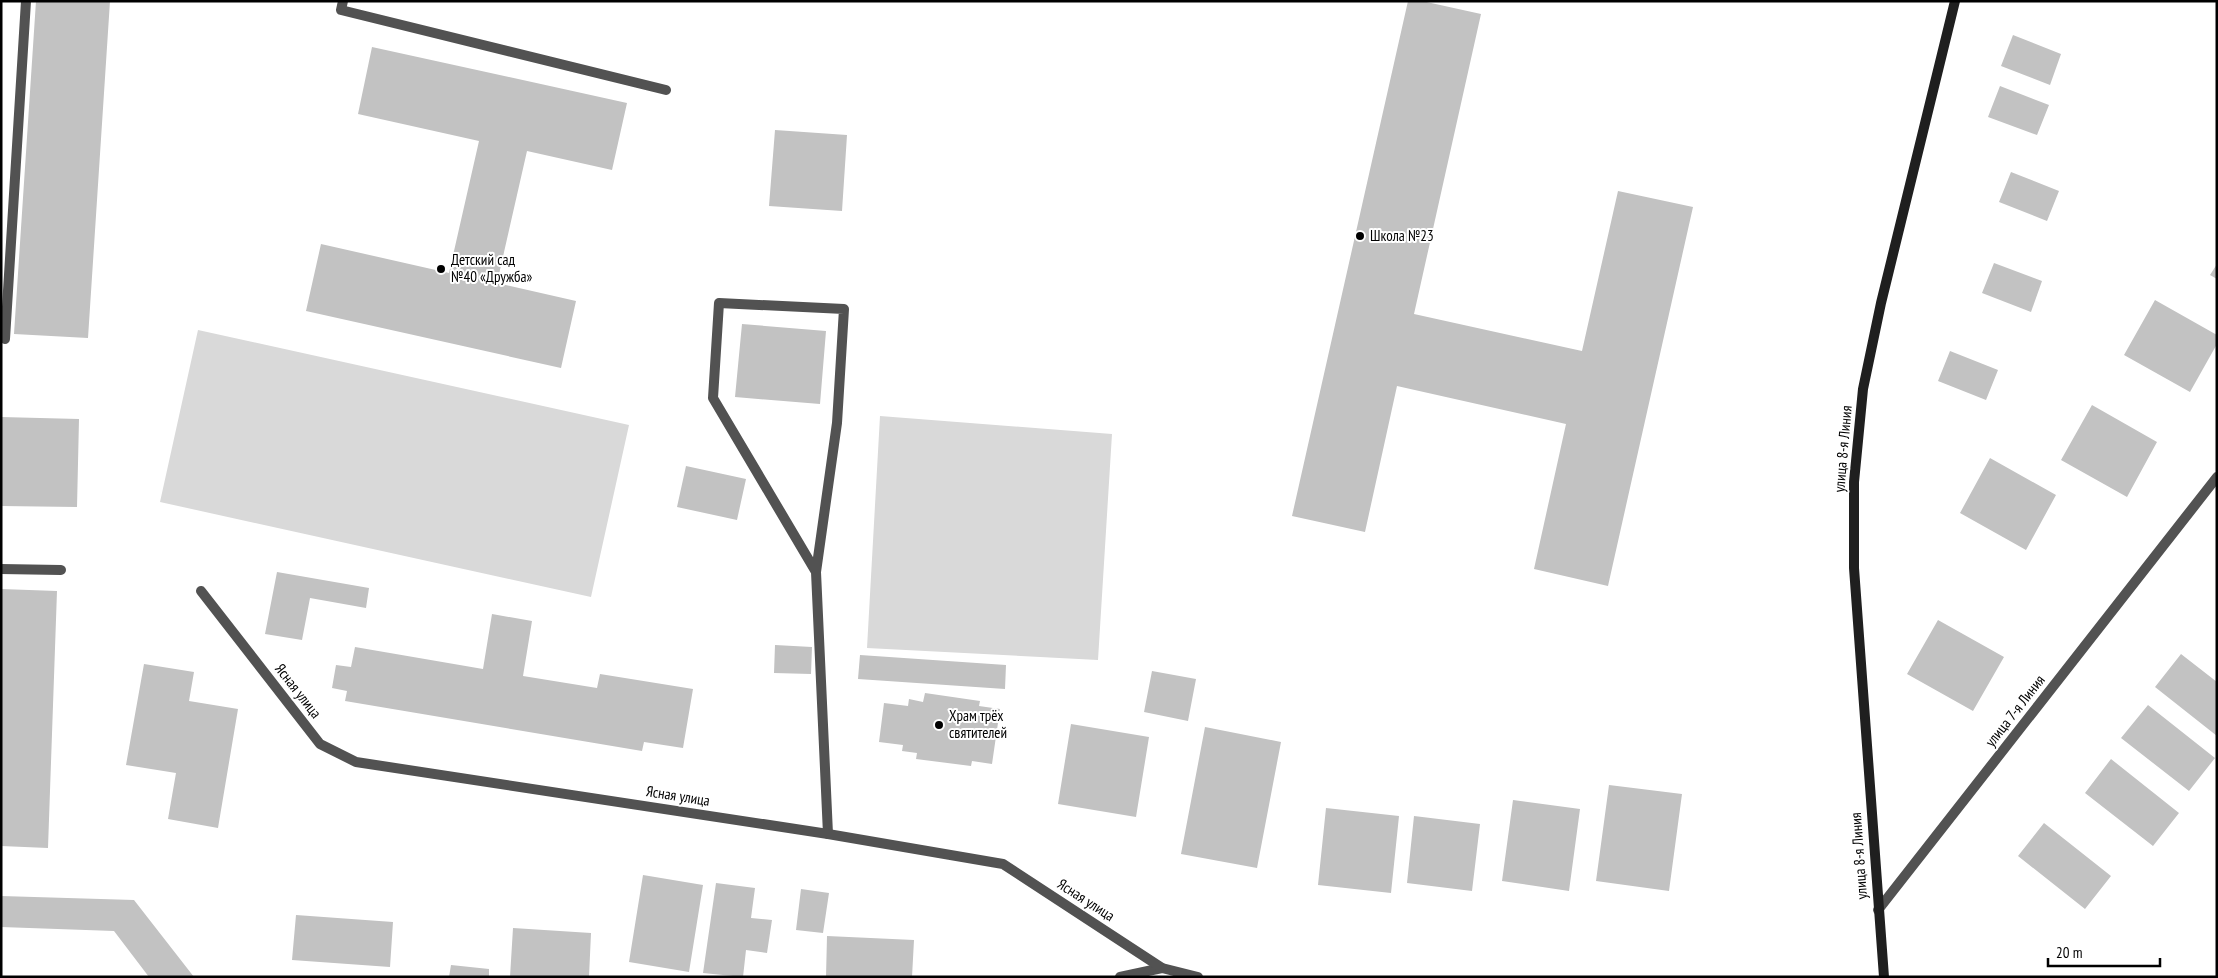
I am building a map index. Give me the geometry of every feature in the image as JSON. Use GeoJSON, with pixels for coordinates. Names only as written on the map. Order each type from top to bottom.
{"type":"FeatureCollection","features":[{"type":"Feature","properties":{"kind":"street"},"geometry":{"type":"LineString","coordinates":[[5,340],[26,1]]}},
{"type":"Feature","properties":{"kind":"street"},"geometry":{"type":"LineString","coordinates":[[343,1],[341,10],[666,90]]}},
{"type":"Feature","properties":{"kind":"street","name":"улица 8-я Линия"},"geometry":{"type":"LineString","coordinates":[[1878,910],[1854,568],[1854,482],[1863,389],[1881,303],[1956,1]]}},
{"type":"Feature","properties":{"kind":"street"},"geometry":{"type":"LineString","coordinates":[[816,572],[713,398],[719,303],[844,309],[837,423],[816,572],[828,834]]}},
{"type":"Feature","properties":{"kind":"street","name":"улица 7-я Линия"},"geometry":{"type":"LineString","coordinates":[[1878,910],[2217,477]]}},
{"type":"Feature","properties":{"kind":"street"},"geometry":{"type":"LineString","coordinates":[[1,569],[61,570]]}},
{"type":"Feature","properties":{"kind":"street","name":"Ясная улица"},"geometry":{"type":"LineString","coordinates":[[201,591],[320,744],[356,762],[828,834],[1003,864],[1162,968],[1198,977]]}},
{"type":"Feature","properties":{"kind":"street"},"geometry":{"type":"LineString","coordinates":[[1878,910],[1884,977]]}},
{"type":"Feature","properties":{"kind":"street"},"geometry":{"type":"LineString","coordinates":[[1120,977],[1162,968]]}},
{"type":"Feature","properties":{"kind":"shaded area"},"geometry":{"type":"Polygon","coordinates":[[[198,330],[629,425],[591,597],[160,502],[198,330]]]}},
{"type":"Feature","properties":{"kind":"shaded area"},"geometry":{"type":"Polygon","coordinates":[[[880,416],[1112,434],[1098,660],[867,648],[880,416]]]}},
{"type":"Feature","properties":{"kind":"building"},"geometry":{"type":"Polygon","coordinates":[[[36,1],[110,1],[88,338],[14,334],[36,1]]]}},
{"type":"Feature","properties":{"kind":"building"},"geometry":{"type":"Polygon","coordinates":[[[1408,1],[1422,1],[1481,14],[1414,314],[1582,351],[1618,191],[1693,207],[1608,586],[1534,569],[1566,424],[1397,386],[1365,532],[1292,516],[1408,1]]]}},
{"type":"Feature","properties":{"kind":"building"},"geometry":{"type":"Polygon","coordinates":[[[2013,35],[2061,54],[2050,85],[2001,66],[2013,35]]]}},
{"type":"Feature","properties":{"kind":"building"},"geometry":{"type":"Polygon","coordinates":[[[372,47],[627,103],[612,170],[527,151],[497,283],[576,301],[561,368],[306,311],[321,244],[449,273],[479,141],[358,114],[372,47]]]}},
{"type":"Feature","properties":{"kind":"building"},"geometry":{"type":"Polygon","coordinates":[[[2000,86],[2049,105],[2037,135],[1988,117],[2000,86]]]}},
{"type":"Feature","properties":{"kind":"building"},"geometry":{"type":"Polygon","coordinates":[[[775,130],[847,135],[842,211],[769,206],[775,130]]]}},
{"type":"Feature","properties":{"kind":"building"},"geometry":{"type":"Polygon","coordinates":[[[2011,172],[2059,191],[2047,221],[1999,202],[2011,172]]]}},
{"type":"Feature","properties":{"kind":"building"},"geometry":{"type":"Polygon","coordinates":[[[1994,263],[2042,281],[2031,312],[1982,293],[1994,263]]]}},
{"type":"Feature","properties":{"kind":"building"},"geometry":{"type":"Polygon","coordinates":[[[2217,264],[2217,279],[2210,275],[2217,264]]]}},
{"type":"Feature","properties":{"kind":"building"},"geometry":{"type":"Polygon","coordinates":[[[2155,300],[2217,335],[2217,344],[2190,392],[2124,355],[2155,300]]]}},
{"type":"Feature","properties":{"kind":"building"},"geometry":{"type":"Polygon","coordinates":[[[742,324],[826,331],[820,404],[735,397],[742,324]]]}},
{"type":"Feature","properties":{"kind":"building"},"geometry":{"type":"Polygon","coordinates":[[[1950,351],[1998,370],[1986,400],[1938,381],[1950,351]]]}},
{"type":"Feature","properties":{"kind":"building"},"geometry":{"type":"Polygon","coordinates":[[[2092,405],[2157,442],[2127,497],[2061,460],[2092,405]]]}},
{"type":"Feature","properties":{"kind":"building"},"geometry":{"type":"Polygon","coordinates":[[[1,417],[79,419],[77,507],[1,506],[1,417]]]}},
{"type":"Feature","properties":{"kind":"building"},"geometry":{"type":"Polygon","coordinates":[[[1990,458],[2056,495],[2026,550],[1960,513],[1990,458]]]}},
{"type":"Feature","properties":{"kind":"building"},"geometry":{"type":"Polygon","coordinates":[[[686,466],[746,479],[737,520],[677,507],[686,466]]]}},
{"type":"Feature","properties":{"kind":"building"},"geometry":{"type":"Polygon","coordinates":[[[277,572],[369,588],[366,608],[310,598],[302,640],[265,634],[277,572]]]}},
{"type":"Feature","properties":{"kind":"building"},"geometry":{"type":"Polygon","coordinates":[[[1,589],[57,591],[48,848],[1,846],[1,589]]]}},
{"type":"Feature","properties":{"kind":"building"},"geometry":{"type":"Polygon","coordinates":[[[492,614],[532,621],[523,676],[597,688],[600,674],[693,689],[683,748],[644,742],[642,751],[345,701],[347,691],[332,688],[336,665],[351,667],[355,647],[483,669],[492,614]]]}},
{"type":"Feature","properties":{"kind":"building"},"geometry":{"type":"Polygon","coordinates":[[[1938,620],[2004,657],[1973,711],[1907,674],[1938,620]]]}},
{"type":"Feature","properties":{"kind":"building"},"geometry":{"type":"Polygon","coordinates":[[[775,645],[812,647],[811,674],[774,673],[775,645]]]}},
{"type":"Feature","properties":{"kind":"building"},"geometry":{"type":"Polygon","coordinates":[[[2181,654],[2217,682],[2217,736],[2155,687],[2181,654]]]}},
{"type":"Feature","properties":{"kind":"building"},"geometry":{"type":"Polygon","coordinates":[[[860,655],[1006,665],[1005,689],[858,679],[860,655]]]}},
{"type":"Feature","properties":{"kind":"building"},"geometry":{"type":"Polygon","coordinates":[[[144,664],[194,672],[189,701],[238,709],[218,828],[168,819],[176,773],[126,765],[144,664]]]}},
{"type":"Feature","properties":{"kind":"building"},"geometry":{"type":"Polygon","coordinates":[[[1152,671],[1196,679],[1188,721],[1144,712],[1152,671]]]}},
{"type":"Feature","properties":{"kind":"building","name":"Храм трёх святителей"},"geometry":{"type":"Polygon","coordinates":[[[925,693],[980,701],[979,706],[1000,709],[992,764],[972,761],[971,766],[916,759],[917,753],[902,751],[903,745],[879,742],[884,703],[908,706],[909,699],[923,702],[925,693]]]}},
{"type":"Feature","properties":{"kind":"building"},"geometry":{"type":"Polygon","coordinates":[[[2148,705],[2215,758],[2189,791],[2121,738],[2148,705]]]}},
{"type":"Feature","properties":{"kind":"building"},"geometry":{"type":"Polygon","coordinates":[[[1071,724],[1149,737],[1136,817],[1058,804],[1071,724]]]}},
{"type":"Feature","properties":{"kind":"building"},"geometry":{"type":"Polygon","coordinates":[[[1205,727],[1281,742],[1257,868],[1181,854],[1205,727]]]}},
{"type":"Feature","properties":{"kind":"building"},"geometry":{"type":"Polygon","coordinates":[[[2111,759],[2179,813],[2153,846],[2085,793],[2111,759]]]}},
{"type":"Feature","properties":{"kind":"building"},"geometry":{"type":"Polygon","coordinates":[[[1609,785],[1682,794],[1669,891],[1596,881],[1609,785]]]}},
{"type":"Feature","properties":{"kind":"building"},"geometry":{"type":"Polygon","coordinates":[[[1513,800],[1580,809],[1569,891],[1502,881],[1513,800]]]}},
{"type":"Feature","properties":{"kind":"building"},"geometry":{"type":"Polygon","coordinates":[[[1326,808],[1399,816],[1391,893],[1318,885],[1326,808]]]}},
{"type":"Feature","properties":{"kind":"building"},"geometry":{"type":"Polygon","coordinates":[[[1414,816],[1480,824],[1472,891],[1407,883],[1414,816]]]}},
{"type":"Feature","properties":{"kind":"building"},"geometry":{"type":"Polygon","coordinates":[[[2044,823],[2111,876],[2085,909],[2018,856],[2044,823]]]}},
{"type":"Feature","properties":{"kind":"building"},"geometry":{"type":"Polygon","coordinates":[[[643,875],[703,885],[689,972],[629,962],[643,875]]]}},
{"type":"Feature","properties":{"kind":"building"},"geometry":{"type":"Polygon","coordinates":[[[716,883],[755,888],[751,918],[772,920],[767,953],[746,950],[743,977],[703,973],[716,883]]]}},
{"type":"Feature","properties":{"kind":"building"},"geometry":{"type":"Polygon","coordinates":[[[801,889],[829,893],[823,933],[796,930],[801,889]]]}},
{"type":"Feature","properties":{"kind":"building"},"geometry":{"type":"Polygon","coordinates":[[[1,896],[134,900],[194,977],[149,977],[114,931],[1,927],[1,896]]]}},
{"type":"Feature","properties":{"kind":"building"},"geometry":{"type":"Polygon","coordinates":[[[296,915],[393,922],[390,967],[292,960],[296,915]]]}},
{"type":"Feature","properties":{"kind":"building"},"geometry":{"type":"Polygon","coordinates":[[[513,928],[591,933],[589,977],[510,977],[513,928]]]}},
{"type":"Feature","properties":{"kind":"building"},"geometry":{"type":"Polygon","coordinates":[[[827,936],[914,940],[912,977],[826,977],[827,936]]]}},
{"type":"Feature","properties":{"kind":"building"},"geometry":{"type":"Polygon","coordinates":[[[451,965],[489,969],[489,977],[449,977],[451,965]]]}},
{"type":"Feature","properties":{"kind":"place","name":"Школа №23"},"geometry":{"type":"Point","coordinates":[1360,236]}},
{"type":"Feature","properties":{"kind":"place","name":"Детский сад №40 «Дружба»"},"geometry":{"type":"Point","coordinates":[441,269]}},
{"type":"Feature","properties":{"kind":"place","name":"Храм трёх святителей"},"geometry":{"type":"Point","coordinates":[939,725]}}]}
